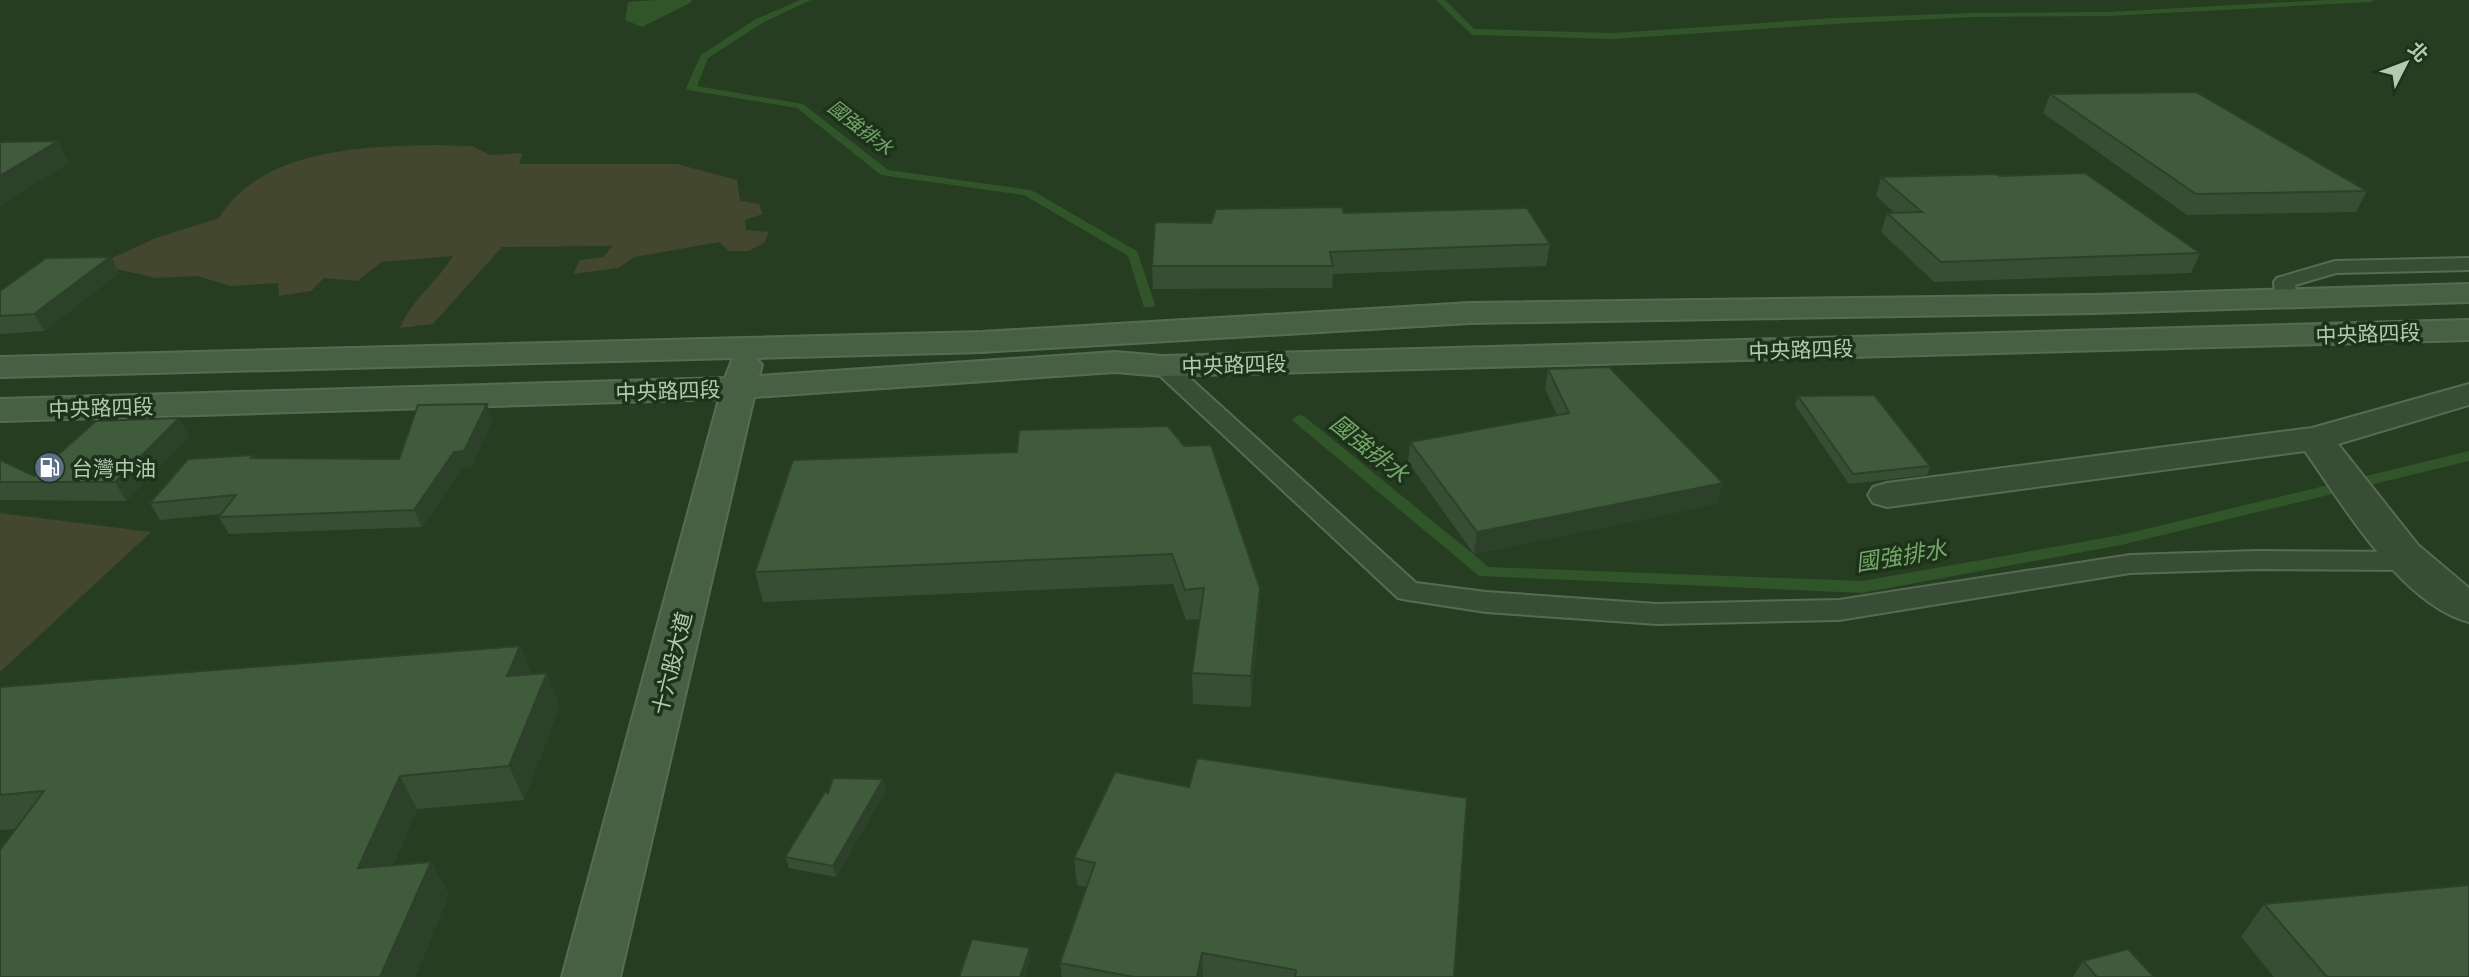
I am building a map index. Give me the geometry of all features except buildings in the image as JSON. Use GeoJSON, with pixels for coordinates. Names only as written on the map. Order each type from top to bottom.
{"type":"FeatureCollection","features":[{"type":"Feature","properties":{"kind":"street","name":"中央路四段"},"geometry":{"type":"LineString","coordinates":[[0,410],[745,368],[996,342],[1470,313],[2286,299],[2469,293]]}},
{"type":"Feature","properties":{"kind":"street","name":"中央路四段"},"geometry":{"type":"LineString","coordinates":[[0,367],[745,368],[1115,362],[1163,366],[2469,330]]}},
{"type":"Feature","properties":{"kind":"street","name":"十六股大道"},"geometry":{"type":"LineString","coordinates":[[591,977],[745,368]]}},
{"type":"Feature","properties":{"kind":"street"},"geometry":{"type":"LineString","coordinates":[[1887,495],[2315,439],[2469,394]]}},
{"type":"Feature","properties":{"kind":"street"},"geometry":{"type":"LineString","coordinates":[[2315,439],[2383,530],[2411,561],[2453,598],[2469,608]]}},
{"type":"Feature","properties":{"kind":"lane"},"geometry":{"type":"LineString","coordinates":[[2286,299],[2284,282],[2335,267],[2469,264]]}},
{"type":"Feature","properties":{"kind":"lane"},"geometry":{"type":"LineString","coordinates":[[1163,366],[1408,591],[1486,602],[1657,614],[1839,610],[2130,564],[2257,560],[2411,561]]}},
{"type":"Feature","properties":{"kind":"shaded area"},"geometry":{"type":"Polygon","coordinates":[[[628,2],[692,2],[642,27],[625,20],[628,2]]]}},
{"type":"Feature","properties":{"kind":"shaded area"},"geometry":{"type":"Polygon","coordinates":[[[435,145],[472,146],[490,155],[523,153],[519,164],[677,164],[737,180],[740,201],[759,204],[763,214],[745,220],[746,230],[769,232],[764,243],[749,251],[729,251],[719,242],[635,257],[618,268],[573,274],[580,260],[604,257],[612,246],[502,247],[433,324],[400,328],[411,308],[453,256],[382,262],[357,281],[324,278],[311,291],[279,296],[278,283],[231,286],[197,276],[156,278],[116,269],[112,258],[156,238],[219,218],[237,195],[260,178],[287,165],[346,150],[435,145]]]}},
{"type":"Feature","properties":{"kind":"shaded area"},"geometry":{"type":"Polygon","coordinates":[[[0,513],[151,532],[0,672],[0,513]]]}},
{"type":"Feature","properties":{"kind":"waterway","name":"國強排水"},"geometry":{"type":"LineString","coordinates":[[807,0],[759,21],[704,57],[691,88],[800,106],[885,173],[1027,192],[1133,254],[1149,304]]}},
{"type":"Feature","properties":{"kind":"waterway"},"geometry":{"type":"LineString","coordinates":[[1440,0],[1472,32],[1614,36],[1833,21],[1973,15],[2109,14],[2371,0]]}},
{"type":"Feature","properties":{"kind":"waterway","name":"國強排水"},"geometry":{"type":"LineString","coordinates":[[1299,419],[1485,572],[1862,587],[2121,540],[2469,456]]}},
{"type":"Feature","properties":{"kind":"place","name":"台灣中油"},"geometry":{"type":"Point","coordinates":[49,467]}}]}
